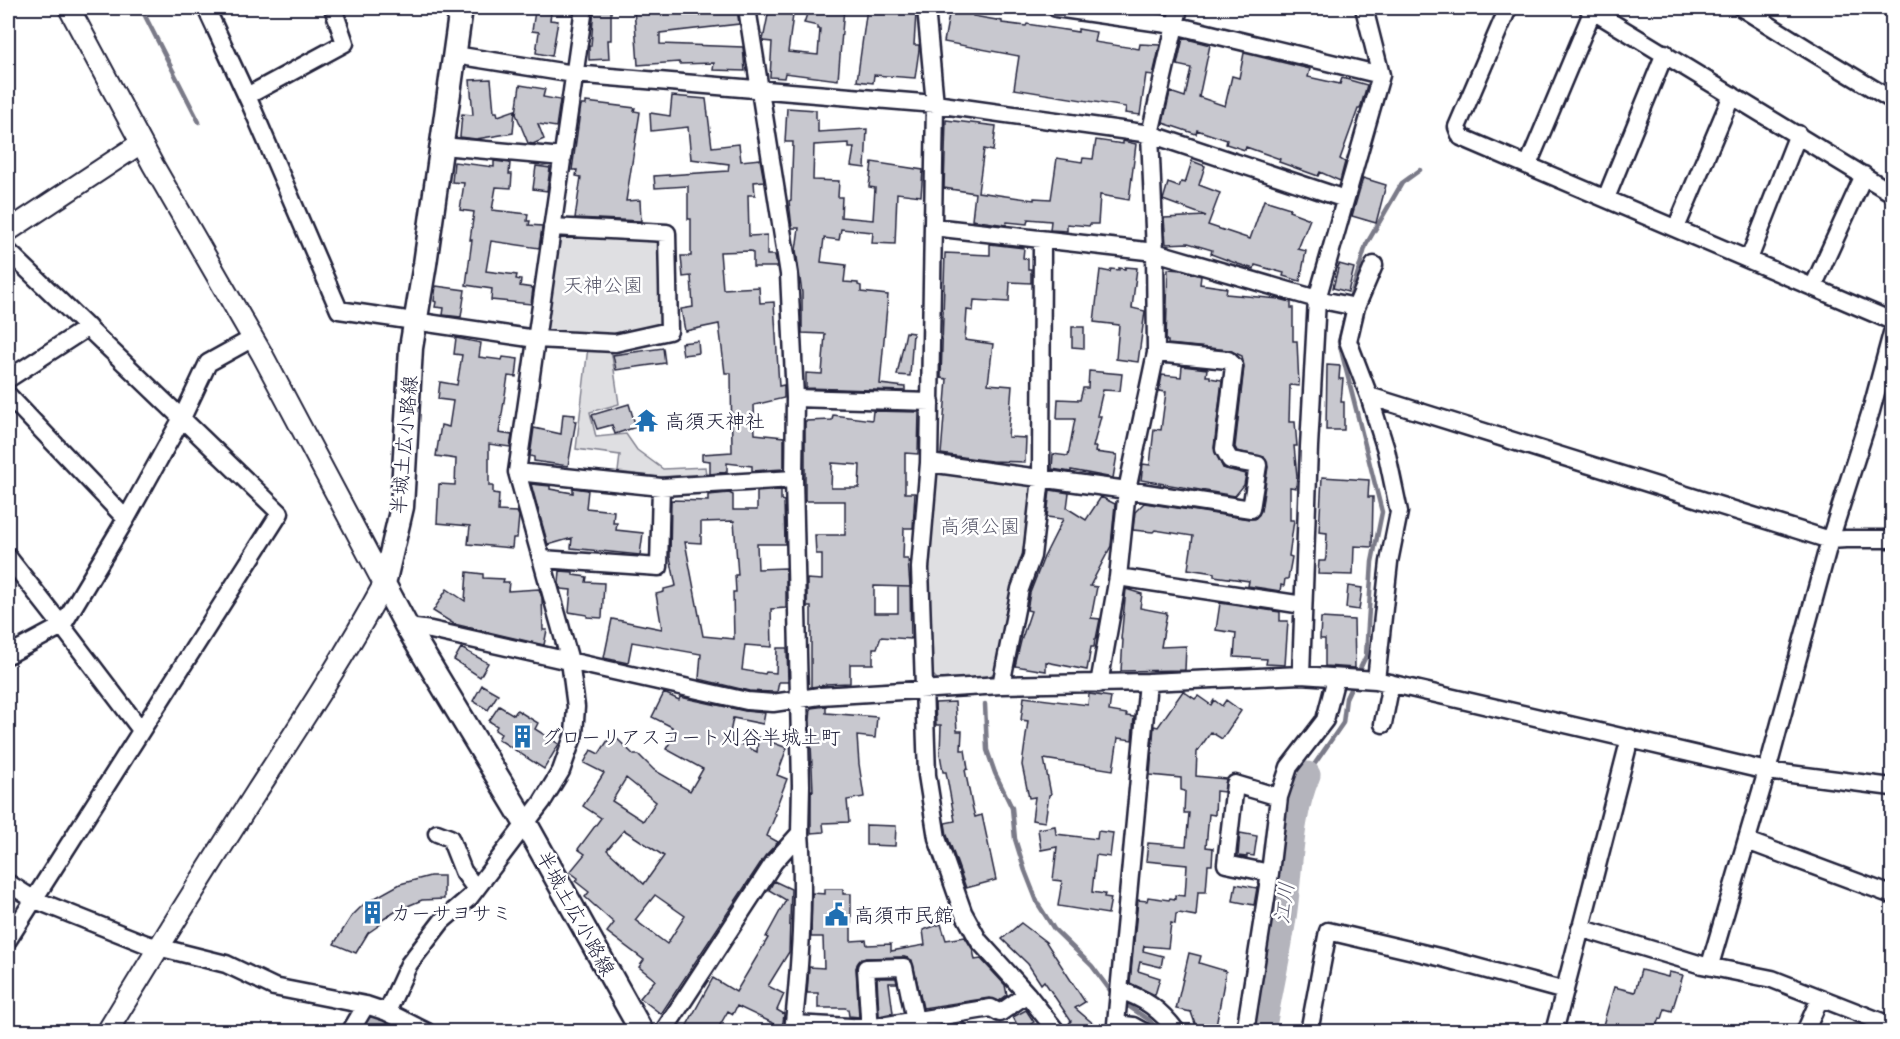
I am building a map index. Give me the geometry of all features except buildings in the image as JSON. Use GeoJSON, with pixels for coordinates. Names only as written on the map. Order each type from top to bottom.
{"type":"FeatureCollection","features":[{"type":"Feature","properties":{"kind":"main road","name":"半城土広小路線"},"geometry":{"type":"LineString","coordinates":[[461,8],[411,348],[402,507],[384,584],[407,627],[526,824],[642,1032]]}},
{"type":"Feature","properties":{"kind":"street"},"geometry":{"type":"LineString","coordinates":[[69,8],[141,143],[252,338],[384,584],[309,714],[107,1032]]}},
{"type":"Feature","properties":{"kind":"street"},"geometry":{"type":"LineString","coordinates":[[206,8],[247,96],[339,310],[536,339],[615,343],[669,332],[667,233],[552,227]]}},
{"type":"Feature","properties":{"kind":"street"},"geometry":{"type":"LineString","coordinates":[[247,96],[345,43],[333,8]]}},
{"type":"Feature","properties":{"kind":"street"},"geometry":{"type":"LineString","coordinates":[[387,1012],[410,964],[442,921],[470,897],[526,824],[561,771],[574,734],[576,707],[570,661],[517,472],[584,8]]}},
{"type":"Feature","properties":{"kind":"street"},"geometry":{"type":"LineString","coordinates":[[747,8],[789,274],[795,398],[794,479],[801,785],[800,833],[804,877],[793,1028],[870,1030],[990,1008],[1000,1013],[1028,994]]}},
{"type":"Feature","properties":{"kind":"street"},"geometry":{"type":"LineString","coordinates":[[926,8],[935,104],[931,402],[929,463],[920,568],[927,776],[938,838],[963,912],[979,941],[1028,994],[1057,1032]]}},
{"type":"Feature","properties":{"kind":"street"},"geometry":{"type":"LineString","coordinates":[[1056,8],[1174,25],[1381,75]]}},
{"type":"Feature","properties":{"kind":"street"},"geometry":{"type":"LineString","coordinates":[[1099,684],[1118,577],[1127,490],[1156,353],[1150,134],[1179,8]]}},
{"type":"Feature","properties":{"kind":"street"},"geometry":{"type":"LineString","coordinates":[[1301,675],[1317,299],[1381,75],[1365,8]]}},
{"type":"Feature","properties":{"kind":"street"},"geometry":{"type":"LineString","coordinates":[[1508,8],[1457,127],[1461,137],[1893,321]]}},
{"type":"Feature","properties":{"kind":"street"},"geometry":{"type":"LineString","coordinates":[[1742,8],[1893,100]]}},
{"type":"Feature","properties":{"kind":"street"},"geometry":{"type":"LineString","coordinates":[[1528,165],[1590,9],[1893,193]]}},
{"type":"Feature","properties":{"kind":"street"},"geometry":{"type":"LineString","coordinates":[[1606,198],[1665,53]]}},
{"type":"Feature","properties":{"kind":"street"},"geometry":{"type":"LineString","coordinates":[[455,55],[574,74],[935,104],[1150,134],[1345,199]]}},
{"type":"Feature","properties":{"kind":"street"},"geometry":{"type":"LineString","coordinates":[[1676,228],[1732,95]]}},
{"type":"Feature","properties":{"kind":"street"},"geometry":{"type":"LineString","coordinates":[[1749,259],[1798,134]]}},
{"type":"Feature","properties":{"kind":"street"},"geometry":{"type":"LineString","coordinates":[[8,231],[141,143]]}},
{"type":"Feature","properties":{"kind":"street"},"geometry":{"type":"LineString","coordinates":[[442,146],[563,157]]}},
{"type":"Feature","properties":{"kind":"street"},"geometry":{"type":"LineString","coordinates":[[1813,287],[1864,175]]}},
{"type":"Feature","properties":{"kind":"street"},"geometry":{"type":"LineString","coordinates":[[933,227],[1155,252],[1317,299],[1356,307]]}},
{"type":"Feature","properties":{"kind":"street"},"geometry":{"type":"LineString","coordinates":[[1001,685],[1020,589],[1032,556],[1041,478],[1042,240]]}},
{"type":"Feature","properties":{"kind":"street"},"geometry":{"type":"LineString","coordinates":[[8,251],[280,513],[8,940]]}},
{"type":"Feature","properties":{"kind":"street"},"geometry":{"type":"LineString","coordinates":[[1374,265],[1356,307],[1348,341],[1386,450],[1399,512],[1389,562],[1383,724]]}},
{"type":"Feature","properties":{"kind":"street"},"geometry":{"type":"LineString","coordinates":[[8,379],[88,327]]}},
{"type":"Feature","properties":{"kind":"street"},"geometry":{"type":"LineString","coordinates":[[1710,965],[1767,771],[1830,540],[1893,333]]}},
{"type":"Feature","properties":{"kind":"street"},"geometry":{"type":"LineString","coordinates":[[8,655],[62,626],[126,519],[182,418],[208,363],[252,338]]}},
{"type":"Feature","properties":{"kind":"street"},"geometry":{"type":"LineString","coordinates":[[929,463],[1251,509],[1258,465],[1230,460],[1224,449],[1234,366],[1228,360],[1156,353]]}},
{"type":"Feature","properties":{"kind":"street"},"geometry":{"type":"LineString","coordinates":[[8,395],[126,519]]}},
{"type":"Feature","properties":{"kind":"street"},"geometry":{"type":"LineString","coordinates":[[1368,396],[1830,540],[1893,539]]}},
{"type":"Feature","properties":{"kind":"street"},"geometry":{"type":"LineString","coordinates":[[795,398],[931,402]]}},
{"type":"Feature","properties":{"kind":"street"},"geometry":{"type":"LineString","coordinates":[[517,472],[661,487],[794,479]]}},
{"type":"Feature","properties":{"kind":"street"},"geometry":{"type":"LineString","coordinates":[[542,559],[659,567],[661,487]]}},
{"type":"Feature","properties":{"kind":"street"},"geometry":{"type":"LineString","coordinates":[[8,557],[141,730]]}},
{"type":"Feature","properties":{"kind":"street"},"geometry":{"type":"LineString","coordinates":[[1118,577],[1304,605]]}},
{"type":"Feature","properties":{"kind":"street"},"geometry":{"type":"LineString","coordinates":[[407,627],[431,630],[747,701],[773,703],[820,696],[1001,685],[1099,684],[1301,675],[1384,682],[1767,771],[1893,787]]}},
{"type":"Feature","properties":{"kind":"street"},"geometry":{"type":"LineString","coordinates":[[1245,1032],[1270,873],[1279,797],[1288,767],[1325,720],[1336,678]]}},
{"type":"Feature","properties":{"kind":"street"},"geometry":{"type":"LineString","coordinates":[[1144,1032],[1133,1026],[1116,1022],[1148,682]]}},
{"type":"Feature","properties":{"kind":"street"},"geometry":{"type":"LineString","coordinates":[[1554,1032],[1630,738]]}},
{"type":"Feature","properties":{"kind":"street"},"geometry":{"type":"LineString","coordinates":[[1270,873],[1226,864],[1235,784],[1279,797]]}},
{"type":"Feature","properties":{"kind":"street"},"geometry":{"type":"LineString","coordinates":[[437,833],[450,838],[464,871],[476,889]]}},
{"type":"Feature","properties":{"kind":"street"},"geometry":{"type":"LineString","coordinates":[[663,1032],[769,871],[800,833]]}},
{"type":"Feature","properties":{"kind":"street"},"geometry":{"type":"LineString","coordinates":[[1747,841],[1893,895]]}},
{"type":"Feature","properties":{"kind":"street"},"geometry":{"type":"LineString","coordinates":[[8,883],[33,898],[146,944],[226,964],[274,987],[366,1005],[387,1012],[427,1032]]}},
{"type":"Feature","properties":{"kind":"street"},"geometry":{"type":"LineString","coordinates":[[1580,928],[1702,965],[1772,978],[1893,1026]]}},
{"type":"Feature","properties":{"kind":"street"},"geometry":{"type":"LineString","coordinates":[[1309,1032],[1328,931],[1443,958],[1565,991]]}},
{"type":"Feature","properties":{"kind":"street"},"geometry":{"type":"LineString","coordinates":[[870,1030],[866,968],[904,967],[915,1020]]}},
{"type":"Feature","properties":{"kind":"street"},"geometry":{"type":"LineString","coordinates":[[1119,991],[1137,996],[1154,1006],[1177,1032]]}},
{"type":"Feature","properties":{"kind":"street"},"geometry":{"type":"LineString","coordinates":[[1805,1032],[1820,998]]}},
{"type":"Feature","properties":{"kind":"street"},"geometry":{"type":"LineString","coordinates":[[350,1032],[366,1005]]}},
{"type":"Feature","properties":{"kind":"green space","name":"天神公園"},"geometry":{"type":"Polygon","coordinates":[[[558,232],[662,238],[664,327],[614,337],[543,333],[558,232]]]}},
{"type":"Feature","properties":{"kind":"green space"},"geometry":{"type":"Polygon","coordinates":[[[588,347],[611,349],[619,404],[590,412],[596,437],[626,434],[637,450],[663,469],[705,467],[706,474],[660,477],[618,472],[620,455],[576,449],[588,347]]]}},
{"type":"Feature","properties":{"kind":"green space","name":"高須公園"},"geometry":{"type":"Polygon","coordinates":[[[939,471],[1030,483],[1033,490],[1025,556],[994,673],[988,677],[937,679],[931,673],[928,573],[934,475],[939,471]]]}},
{"type":"Feature","properties":{"kind":"waterway"},"geometry":{"type":"LineString","coordinates":[[141,8],[199,122]]}},
{"type":"Feature","properties":{"kind":"waterway"},"geometry":{"type":"LineString","coordinates":[[1349,302],[1366,245],[1402,183],[1420,170]]}},
{"type":"Feature","properties":{"kind":"waterway"},"geometry":{"type":"LineString","coordinates":[[1346,313],[1339,342],[1382,512],[1372,562],[1366,656],[1357,675]]}},
{"type":"Feature","properties":{"kind":"waterway"},"geometry":{"type":"LineString","coordinates":[[1307,775],[1343,723],[1346,698],[1353,683]]}},
{"type":"Feature","properties":{"kind":"waterway"},"geometry":{"type":"LineString","coordinates":[[985,704],[987,750],[1012,808],[1015,839],[1038,904],[1054,929],[1092,966],[1115,997]]}},
{"type":"Feature","properties":{"kind":"waterway","name":"江川"},"geometry":{"type":"LineString","coordinates":[[1262,1032],[1282,925],[1293,824],[1307,775]]}},
{"type":"Feature","properties":{"kind":"waterway"},"geometry":{"type":"LineString","coordinates":[[1122,1002],[1149,1020],[1159,1032]]}},
{"type":"Feature","properties":{"kind":"waterway"},"geometry":{"type":"LineString","coordinates":[[369,1032],[374,1022]]}},
{"type":"Feature","properties":{"kind":"place","name":"高須天神社"},"geometry":{"type":"Point","coordinates":[647,421]}},
{"type":"Feature","properties":{"kind":"place","name":"グローリアスコート刈谷半城土町"},"geometry":{"type":"Point","coordinates":[523,737]}},
{"type":"Feature","properties":{"kind":"place","name":"カーサヨサミ"},"geometry":{"type":"Point","coordinates":[373,913]}},
{"type":"Feature","properties":{"kind":"place","name":"高須市民館"},"geometry":{"type":"Point","coordinates":[836,915]}}]}
